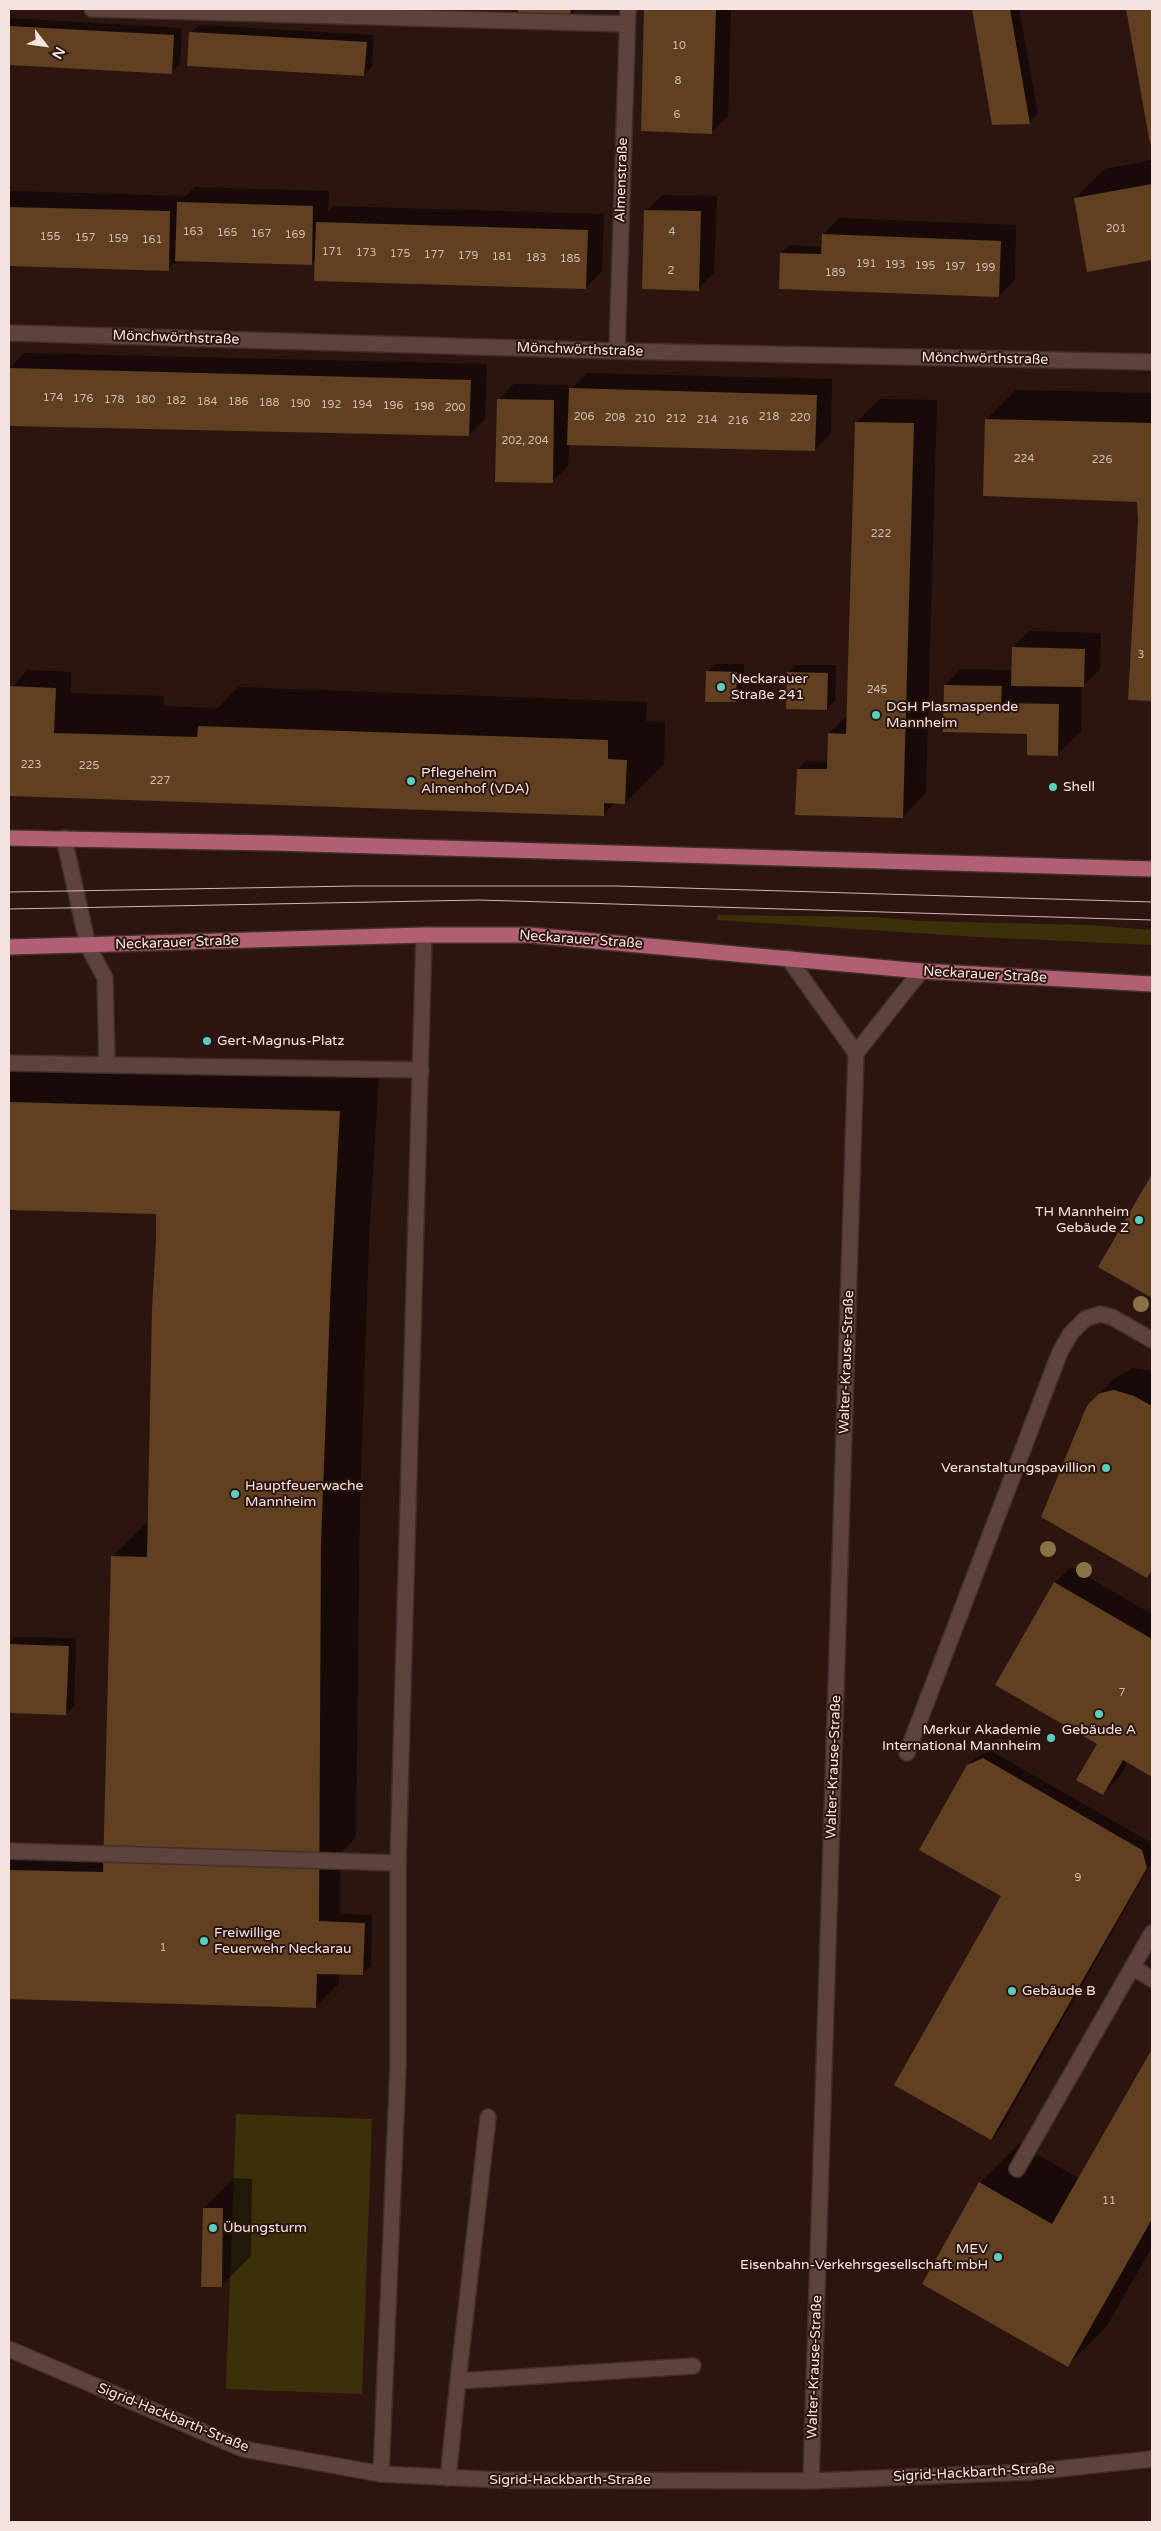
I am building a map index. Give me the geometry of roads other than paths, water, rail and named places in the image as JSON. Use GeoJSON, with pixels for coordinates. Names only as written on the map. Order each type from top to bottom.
{"type":"FeatureCollection","features":[{"type":"Feature","properties":{"kind":"main road"},"geometry":{"type":"LineString","coordinates":[[9,838],[64,838],[1152,870]]}},
{"type":"Feature","properties":{"kind":"main road","name":"Neckarauer Straße"},"geometry":{"type":"LineString","coordinates":[[9,947],[424,935],[529,935],[921,971],[1152,984]]}},
{"type":"Feature","properties":{"kind":"street"},"geometry":{"type":"LineString","coordinates":[[92,9],[627,24]]}},
{"type":"Feature","properties":{"kind":"street","name":"Almenstraße"},"geometry":{"type":"LineString","coordinates":[[617,351],[628,9]]}},
{"type":"Feature","properties":{"kind":"street","name":"Mönchwörthstraße"},"geometry":{"type":"LineString","coordinates":[[9,333],[617,351],[1152,362]]}},
{"type":"Feature","properties":{"kind":"street"},"geometry":{"type":"LineString","coordinates":[[64,838],[88,946],[105,978],[107,1065]]}},
{"type":"Feature","properties":{"kind":"street"},"geometry":{"type":"LineString","coordinates":[[381,2474],[398,2066],[398,1863],[424,935]]}},
{"type":"Feature","properties":{"kind":"street"},"geometry":{"type":"LineString","coordinates":[[788,958],[856,1053],[921,971]]}},
{"type":"Feature","properties":{"kind":"street","name":"Walter-Krause-Straße"},"geometry":{"type":"LineString","coordinates":[[811,2481],[856,1053]]}},
{"type":"Feature","properties":{"kind":"street"},"geometry":{"type":"LineString","coordinates":[[9,1062],[421,1070]]}},
{"type":"Feature","properties":{"kind":"street"},"geometry":{"type":"LineString","coordinates":[[907,1753],[1060,1352],[1071,1333],[1085,1319],[1100,1314],[1112,1317],[1152,1340]]}},
{"type":"Feature","properties":{"kind":"street"},"geometry":{"type":"LineString","coordinates":[[9,1851],[398,1863]]}},
{"type":"Feature","properties":{"kind":"street"},"geometry":{"type":"LineString","coordinates":[[1017,2169],[1152,1933]]}},
{"type":"Feature","properties":{"kind":"street"},"geometry":{"type":"LineString","coordinates":[[1132,1967],[1152,1979]]}},
{"type":"Feature","properties":{"kind":"street"},"geometry":{"type":"LineString","coordinates":[[448,2478],[488,2117]]}},
{"type":"Feature","properties":{"kind":"street","name":"Sigrid-Hackbarth-Straße"},"geometry":{"type":"LineString","coordinates":[[9,2349],[243,2449],[381,2474],[501,2480],[811,2481],[1028,2472],[1152,2459]]}},
{"type":"Feature","properties":{"kind":"street"},"geometry":{"type":"LineString","coordinates":[[458,2381],[693,2366]]}},
{"type":"Feature","properties":{"kind":"tram line"},"geometry":{"type":"LineString","coordinates":[[9,892],[355,886],[616,886],[1152,902]]}},
{"type":"Feature","properties":{"kind":"tram line"},"geometry":{"type":"LineString","coordinates":[[9,909],[479,900],[1152,920]]}},
{"type":"Feature","properties":{"kind":"place","name":"Neckarauer Straße 241"},"geometry":{"type":"Point","coordinates":[721,687]}},
{"type":"Feature","properties":{"kind":"place","name":"DGH Plasmaspende Mannheim"},"geometry":{"type":"Point","coordinates":[876,715]}},
{"type":"Feature","properties":{"kind":"place","name":"Pflegeheim Almenhof (VDA)"},"geometry":{"type":"Point","coordinates":[411,781]}},
{"type":"Feature","properties":{"kind":"place","name":"Shell"},"geometry":{"type":"Point","coordinates":[1053,787]}},
{"type":"Feature","properties":{"kind":"place","name":"Gert-Magnus-Platz"},"geometry":{"type":"Point","coordinates":[207,1041]}},
{"type":"Feature","properties":{"kind":"place","name":"TH Mannheim Gebäude Z"},"geometry":{"type":"Point","coordinates":[1139,1220]}},
{"type":"Feature","properties":{"kind":"place","name":"Veranstaltungspavillion"},"geometry":{"type":"Point","coordinates":[1106,1468]}},
{"type":"Feature","properties":{"kind":"place","name":"Hauptfeuerwache Mannheim"},"geometry":{"type":"Point","coordinates":[235,1494]}},
{"type":"Feature","properties":{"kind":"place","name":"Gebäude A"},"geometry":{"type":"Point","coordinates":[1099,1714]}},
{"type":"Feature","properties":{"kind":"place","name":"Merkur Akademie International Mannheim"},"geometry":{"type":"Point","coordinates":[1051,1738]}},
{"type":"Feature","properties":{"kind":"place","name":"Freiwillige Feuerwehr Neckarau"},"geometry":{"type":"Point","coordinates":[204,1941]}},
{"type":"Feature","properties":{"kind":"place","name":"Gebäude B"},"geometry":{"type":"Point","coordinates":[1012,1991]}},
{"type":"Feature","properties":{"kind":"place","name":"Übungsturm"},"geometry":{"type":"Point","coordinates":[213,2228]}},
{"type":"Feature","properties":{"kind":"place","name":"MEV Eisenbahn-Verkehrsgesellschaft mbH"},"geometry":{"type":"Point","coordinates":[998,2257]}}]}
